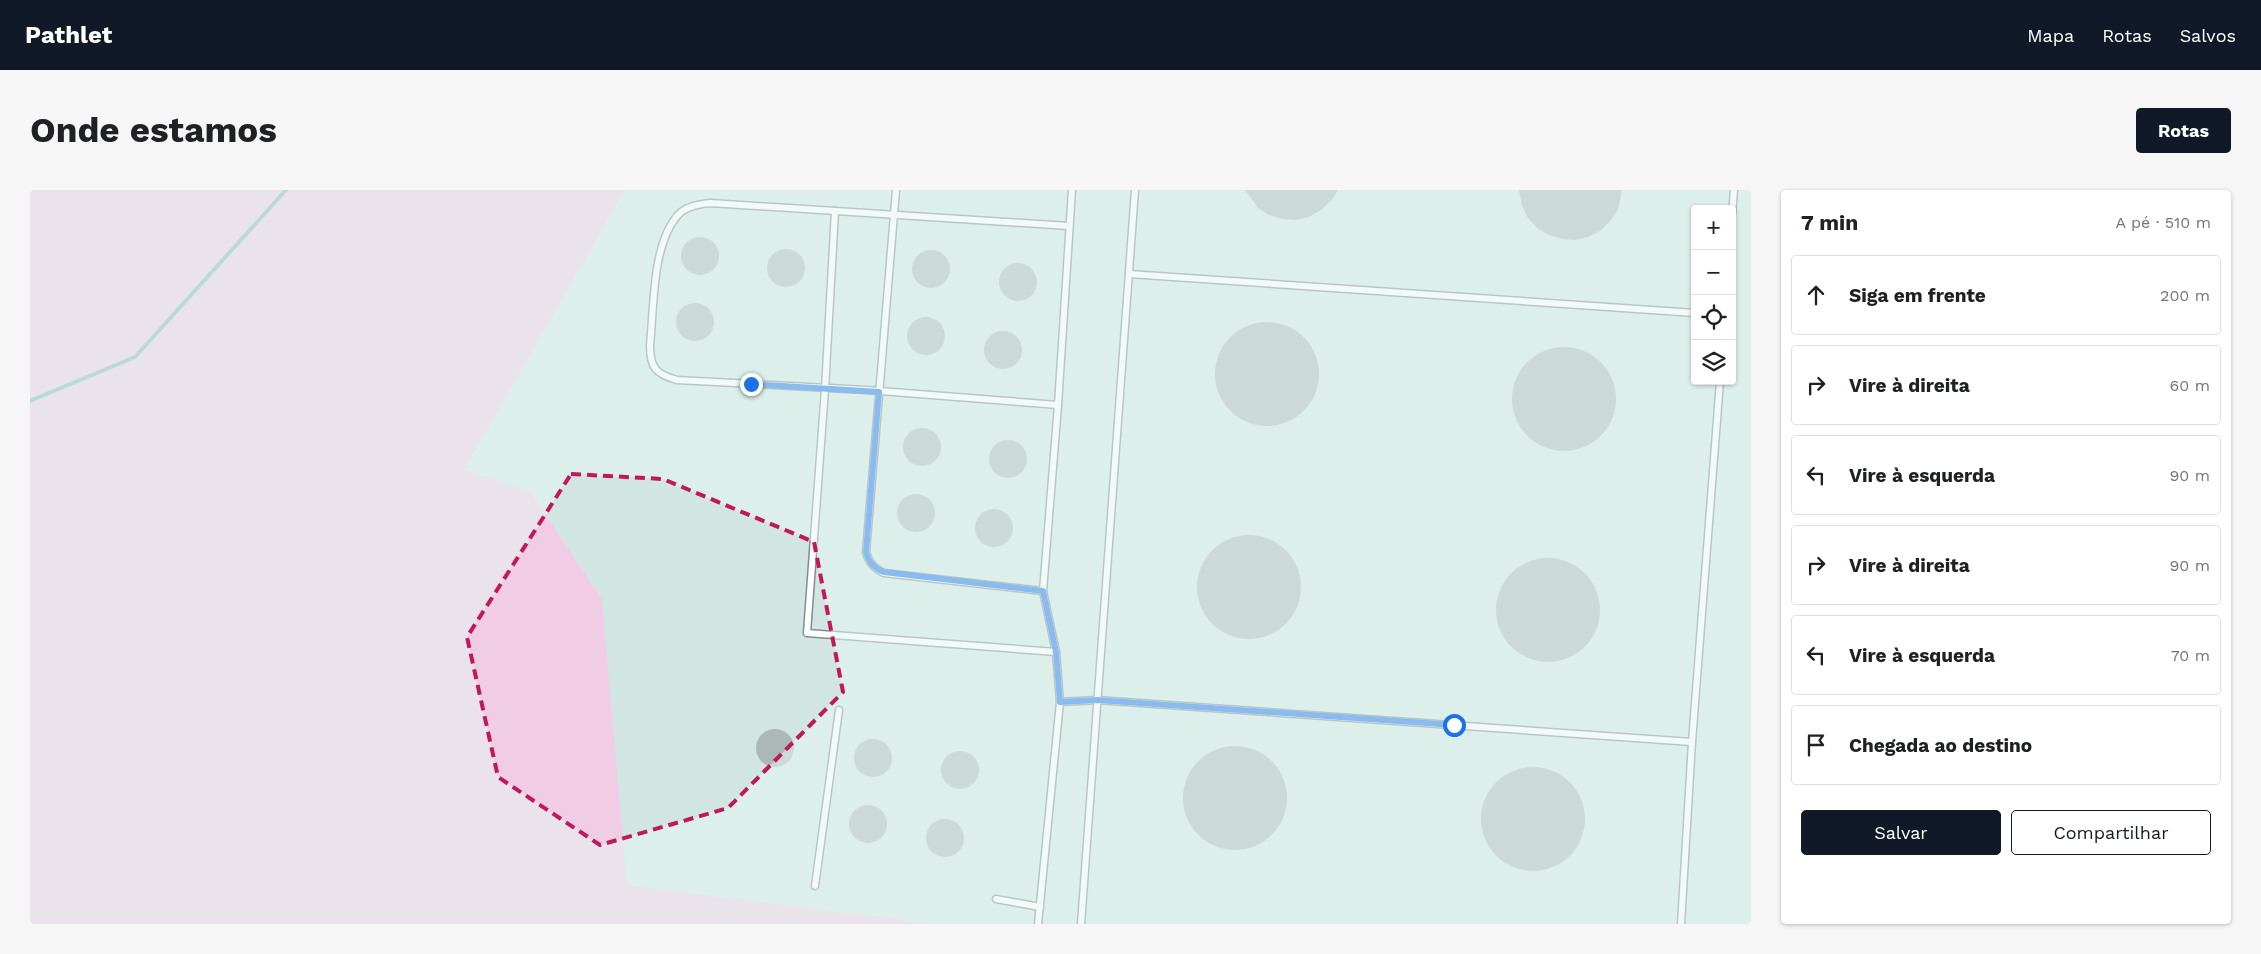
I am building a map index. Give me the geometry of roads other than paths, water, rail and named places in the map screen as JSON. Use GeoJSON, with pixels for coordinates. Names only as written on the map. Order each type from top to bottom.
{"type":"FeatureCollection","features":[{"type":"Feature","properties":{"kind":"lane"},"geometry":{"type":"LineString","coordinates":[[896,190],[866,552],[868,560],[874,568],[884,572],[1043,591]]}},
{"type":"Feature","properties":{"kind":"lane"},"geometry":{"type":"LineString","coordinates":[[1038,924],[1060,702],[1056,652],[1043,591],[1058,405],[1072,190]]}},
{"type":"Feature","properties":{"kind":"lane"},"geometry":{"type":"LineString","coordinates":[[1081,924],[1135,190]]}},
{"type":"Feature","properties":{"kind":"lane"},"geometry":{"type":"LineString","coordinates":[[1733,205],[1734,190]]}},
{"type":"Feature","properties":{"kind":"lane"},"geometry":{"type":"LineString","coordinates":[[1058,405],[866,390],[676,380],[666,377],[656,370],[650,360],[650,345],[659,250],[670,227],[679,214],[695,205],[710,202],[1069,226]]}},
{"type":"Feature","properties":{"kind":"lane"},"geometry":{"type":"LineString","coordinates":[[835,211],[825,389],[807,633],[1056,652]]}},
{"type":"Feature","properties":{"kind":"lane"},"geometry":{"type":"LineString","coordinates":[[1129,274],[1691,313]]}},
{"type":"Feature","properties":{"kind":"lane"},"geometry":{"type":"LineString","coordinates":[[1681,924],[1692,742],[1720,385]]}},
{"type":"Feature","properties":{"kind":"lane"},"geometry":{"type":"LineString","coordinates":[[1060,702],[1097,700],[1692,742]]}},
{"type":"Feature","properties":{"kind":"lane"},"geometry":{"type":"LineString","coordinates":[[815,886],[839,710]]}},
{"type":"Feature","properties":{"kind":"lane"},"geometry":{"type":"LineString","coordinates":[[996,899],[1040,906]]}},
{"type":"Feature","properties":{"kind":"waterway"},"geometry":{"type":"LineString","coordinates":[[30,401],[135,357],[286,190]]}}]}
